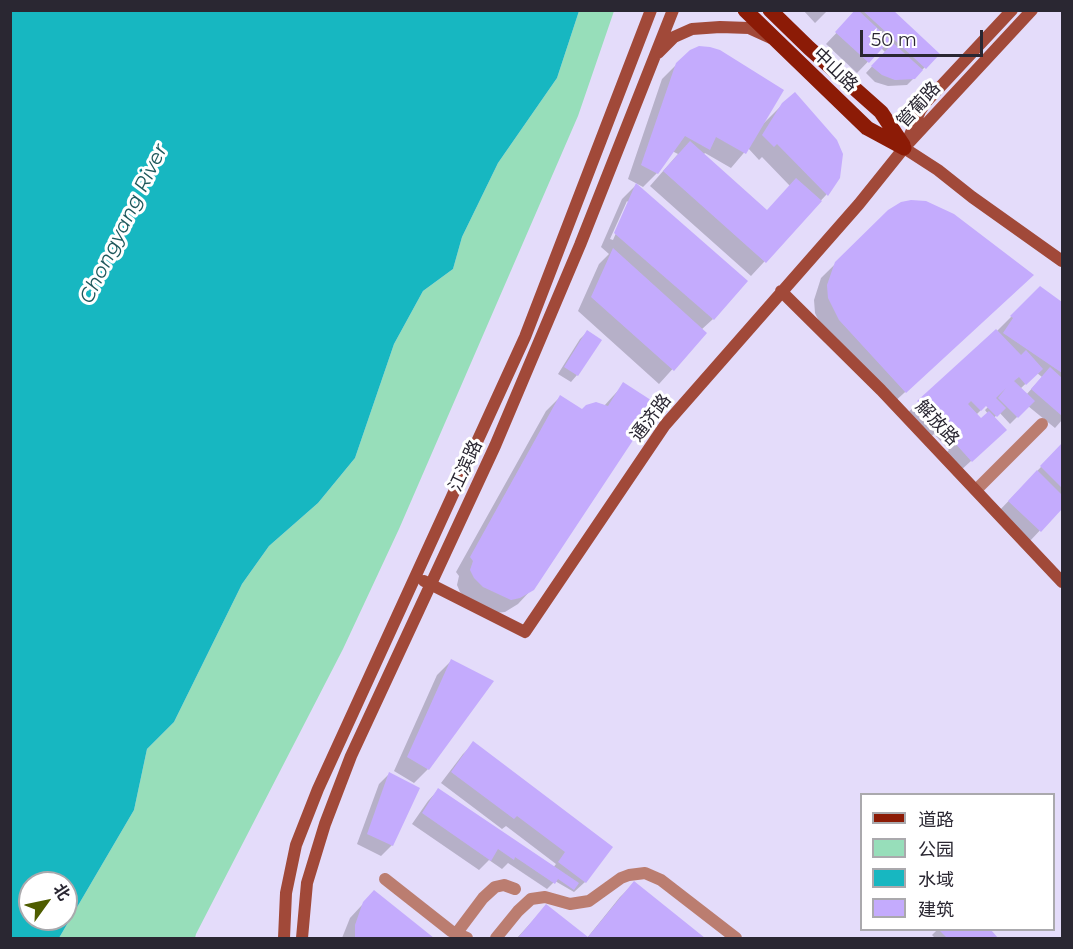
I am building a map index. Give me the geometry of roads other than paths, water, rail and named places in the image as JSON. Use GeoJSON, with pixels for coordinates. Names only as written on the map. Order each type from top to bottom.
{"type":"FeatureCollection","features":[{"type":"Feature","properties":{"kind":"main road","name":"江滨路"},"geometry":{"type":"LineString","coordinates":[[284,939],[286,893],[296,846],[335,748],[525,337],[651,10]]}},
{"type":"Feature","properties":{"kind":"main road","name":"江滨路"},"geometry":{"type":"LineString","coordinates":[[302,939],[307,883],[325,825],[351,756],[504,425],[580,245],[673,10]]}},
{"type":"Feature","properties":{"kind":"main road","name":"中山路"},"geometry":{"type":"LineString","coordinates":[[745,10],[867,128],[938,170],[1062,261]]}},
{"type":"Feature","properties":{"kind":"main road","name":"中山路"},"geometry":{"type":"LineString","coordinates":[[770,10],[881,112],[904,148]]}},
{"type":"Feature","properties":{"kind":"main road","name":"管葡路"},"geometry":{"type":"LineString","coordinates":[[904,148],[926,102],[1012,10]]}},
{"type":"Feature","properties":{"kind":"main road","name":"管葡路"},"geometry":{"type":"LineString","coordinates":[[904,148],[1032,10]]}},
{"type":"Feature","properties":{"kind":"main road"},"geometry":{"type":"LineString","coordinates":[[655,56],[674,37],[693,29],[749,28],[777,41]]}},
{"type":"Feature","properties":{"kind":"main road","name":"通济路"},"geometry":{"type":"LineString","coordinates":[[415,576],[525,632],[665,425],[859,204],[904,148]]}},
{"type":"Feature","properties":{"kind":"main road","name":"解放路"},"geometry":{"type":"LineString","coordinates":[[781,291],[881,390],[1062,582]]}},
{"type":"Feature","properties":{"kind":"street"},"geometry":{"type":"LineString","coordinates":[[976,490],[1042,424]]}},
{"type":"Feature","properties":{"kind":"street"},"geometry":{"type":"LineString","coordinates":[[496,939],[518,911],[531,899],[545,897],[570,904],[588,902],[621,878],[645,873],[661,880],[736,939]]}},
{"type":"Feature","properties":{"kind":"street"},"geometry":{"type":"LineString","coordinates":[[385,879],[461,936],[483,898],[495,887],[504,885],[515,889]]}},
{"type":"Feature","properties":{"kind":"water","name":"Chongyang River"},"geometry":{"type":"Polygon","coordinates":[[[10,11],[579,11],[557,78],[498,163],[462,237],[453,269],[423,291],[394,344],[355,458],[318,503],[269,546],[242,584],[174,722],[147,749],[134,810],[78,906],[78,871],[18,871],[18,931],[63,931],[59,938],[11,938],[10,11]]]}}]}
